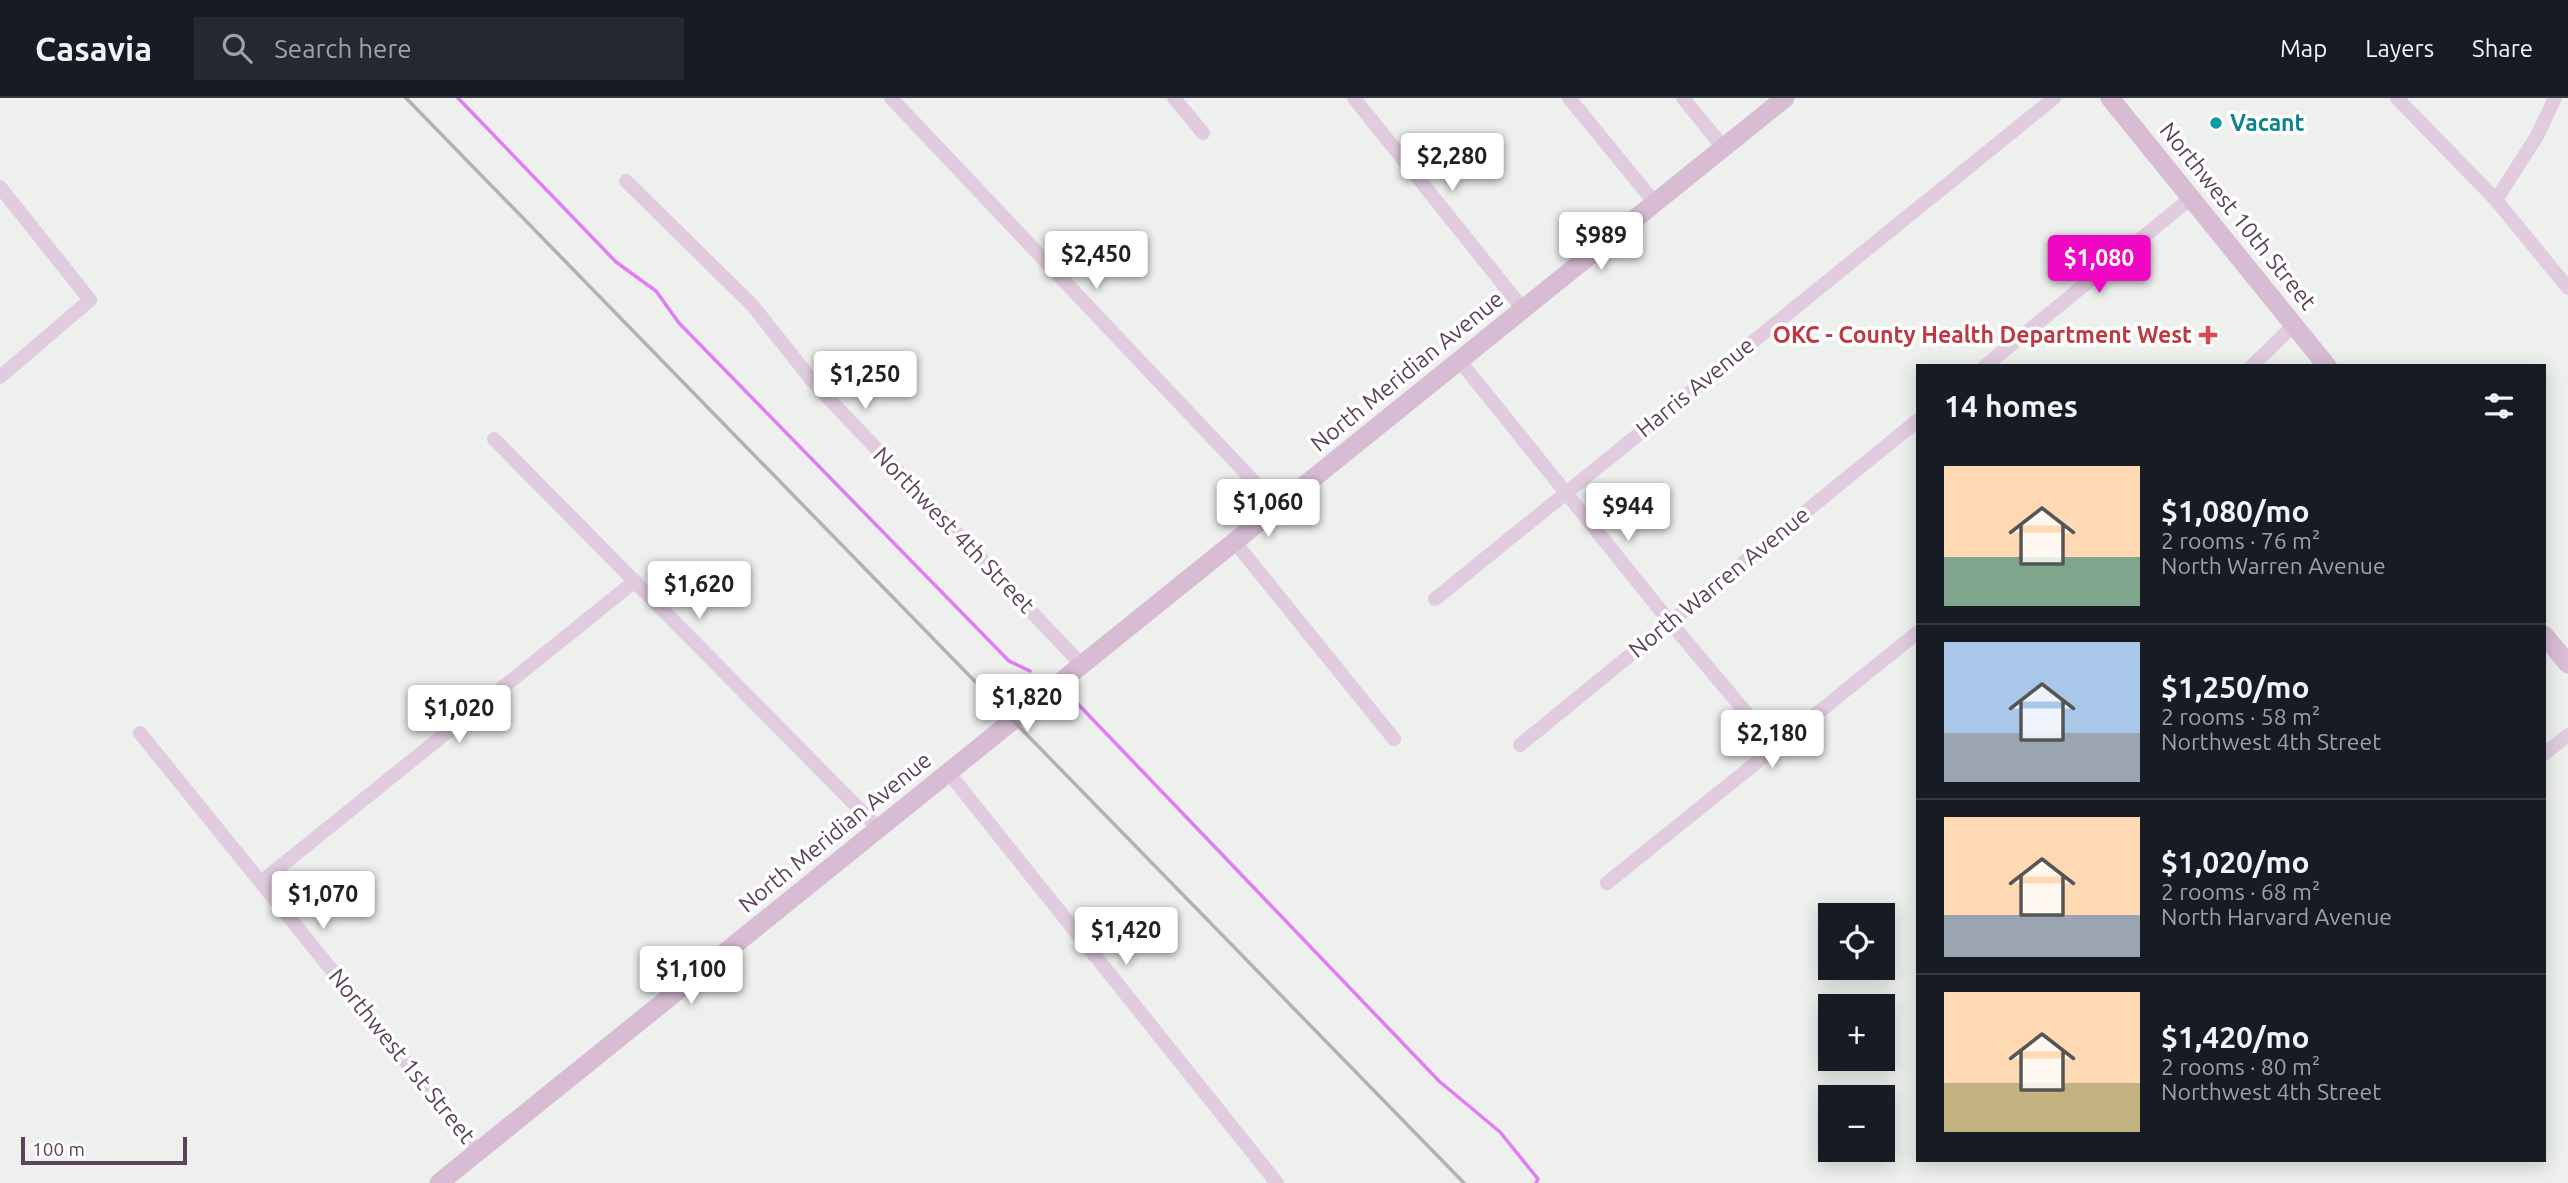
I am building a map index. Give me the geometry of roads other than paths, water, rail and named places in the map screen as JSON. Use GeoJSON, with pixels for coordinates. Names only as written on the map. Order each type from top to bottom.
{"type":"FeatureCollection","features":[{"type":"Feature","properties":{"kind":"main road","name":"North Meridian Avenue"},"geometry":{"type":"LineString","coordinates":[[439,1183],[1785,98]]}},
{"type":"Feature","properties":{"kind":"main road","name":"Northwest 10th Street"},"geometry":{"type":"LineString","coordinates":[[2110,98],[2325,364]]}},
{"type":"Feature","properties":{"kind":"main road"},"geometry":{"type":"LineString","coordinates":[[2546,637],[2564,653]]}},
{"type":"Feature","properties":{"kind":"street"},"geometry":{"type":"LineString","coordinates":[[891,98],[1277,506]]}},
{"type":"Feature","properties":{"kind":"street"},"geometry":{"type":"LineString","coordinates":[[1174,98],[1203,132]]}},
{"type":"Feature","properties":{"kind":"street"},"geometry":{"type":"LineString","coordinates":[[1354,98],[1522,309]]}},
{"type":"Feature","properties":{"kind":"street"},"geometry":{"type":"LineString","coordinates":[[1569,98],[1655,203]]}},
{"type":"Feature","properties":{"kind":"street"},"geometry":{"type":"LineString","coordinates":[[1683,98],[1723,147]]}},
{"type":"Feature","properties":{"kind":"street","name":"Harris Avenue"},"geometry":{"type":"LineString","coordinates":[[1435,598],[2054,98]]}},
{"type":"Feature","properties":{"kind":"street"},"geometry":{"type":"LineString","coordinates":[[2397,98],[2496,200],[2568,288]]}},
{"type":"Feature","properties":{"kind":"street"},"geometry":{"type":"LineString","coordinates":[[2496,200],[2537,135],[2555,98]]}},
{"type":"Feature","properties":{"kind":"street","name":"Northwest 4th Street"},"geometry":{"type":"LineString","coordinates":[[626,181],[752,305],[814,383],[1082,664]]}},
{"type":"Feature","properties":{"kind":"street"},"geometry":{"type":"LineString","coordinates":[[0,187],[90,300],[0,377]]}},
{"type":"Feature","properties":{"kind":"street"},"geometry":{"type":"LineString","coordinates":[[1987,364],[2191,198]]}},
{"type":"Feature","properties":{"kind":"street"},"geometry":{"type":"LineString","coordinates":[[2254,364],[2294,325]]}},
{"type":"Feature","properties":{"kind":"street"},"geometry":{"type":"LineString","coordinates":[[1460,360],[1670,622],[1774,746]]}},
{"type":"Feature","properties":{"kind":"street","name":"North Warren Avenue"},"geometry":{"type":"LineString","coordinates":[[1520,745],[1916,422]]}},
{"type":"Feature","properties":{"kind":"street"},"geometry":{"type":"LineString","coordinates":[[494,439],[879,829]]}},
{"type":"Feature","properties":{"kind":"street"},"geometry":{"type":"LineString","coordinates":[[1234,541],[1395,739]]}},
{"type":"Feature","properties":{"kind":"street"},"geometry":{"type":"LineString","coordinates":[[261,881],[635,582]]}},
{"type":"Feature","properties":{"kind":"street"},"geometry":{"type":"LineString","coordinates":[[1607,883],[1916,634]]}},
{"type":"Feature","properties":{"kind":"street","name":"Northwest 1st Street"},"geometry":{"type":"LineString","coordinates":[[140,733],[478,1151]]}},
{"type":"Feature","properties":{"kind":"street"},"geometry":{"type":"LineString","coordinates":[[2546,752],[2568,735]]}},
{"type":"Feature","properties":{"kind":"street"},"geometry":{"type":"LineString","coordinates":[[947,772],[1277,1183]]}},
{"type":"Feature","properties":{"kind":"waterway"},"geometry":{"type":"LineString","coordinates":[[458,98],[616,262],[656,291],[679,323],[1009,661],[1030,671]]}},
{"type":"Feature","properties":{"kind":"waterway"},"geometry":{"type":"LineString","coordinates":[[1077,703],[1439,1081],[1500,1132],[1538,1179],[1536,1183]]}},
{"type":"Feature","properties":{"kind":"railway"},"geometry":{"type":"LineString","coordinates":[[406,98],[1464,1183]]}},
{"type":"Feature","properties":{"kind":"place","name":"Vacant"},"geometry":{"type":"Point","coordinates":[2216,123]}},
{"type":"Feature","properties":{"kind":"place","name":"OKC - County Health Department West"},"geometry":{"type":"Point","coordinates":[2208,335]}}]}
